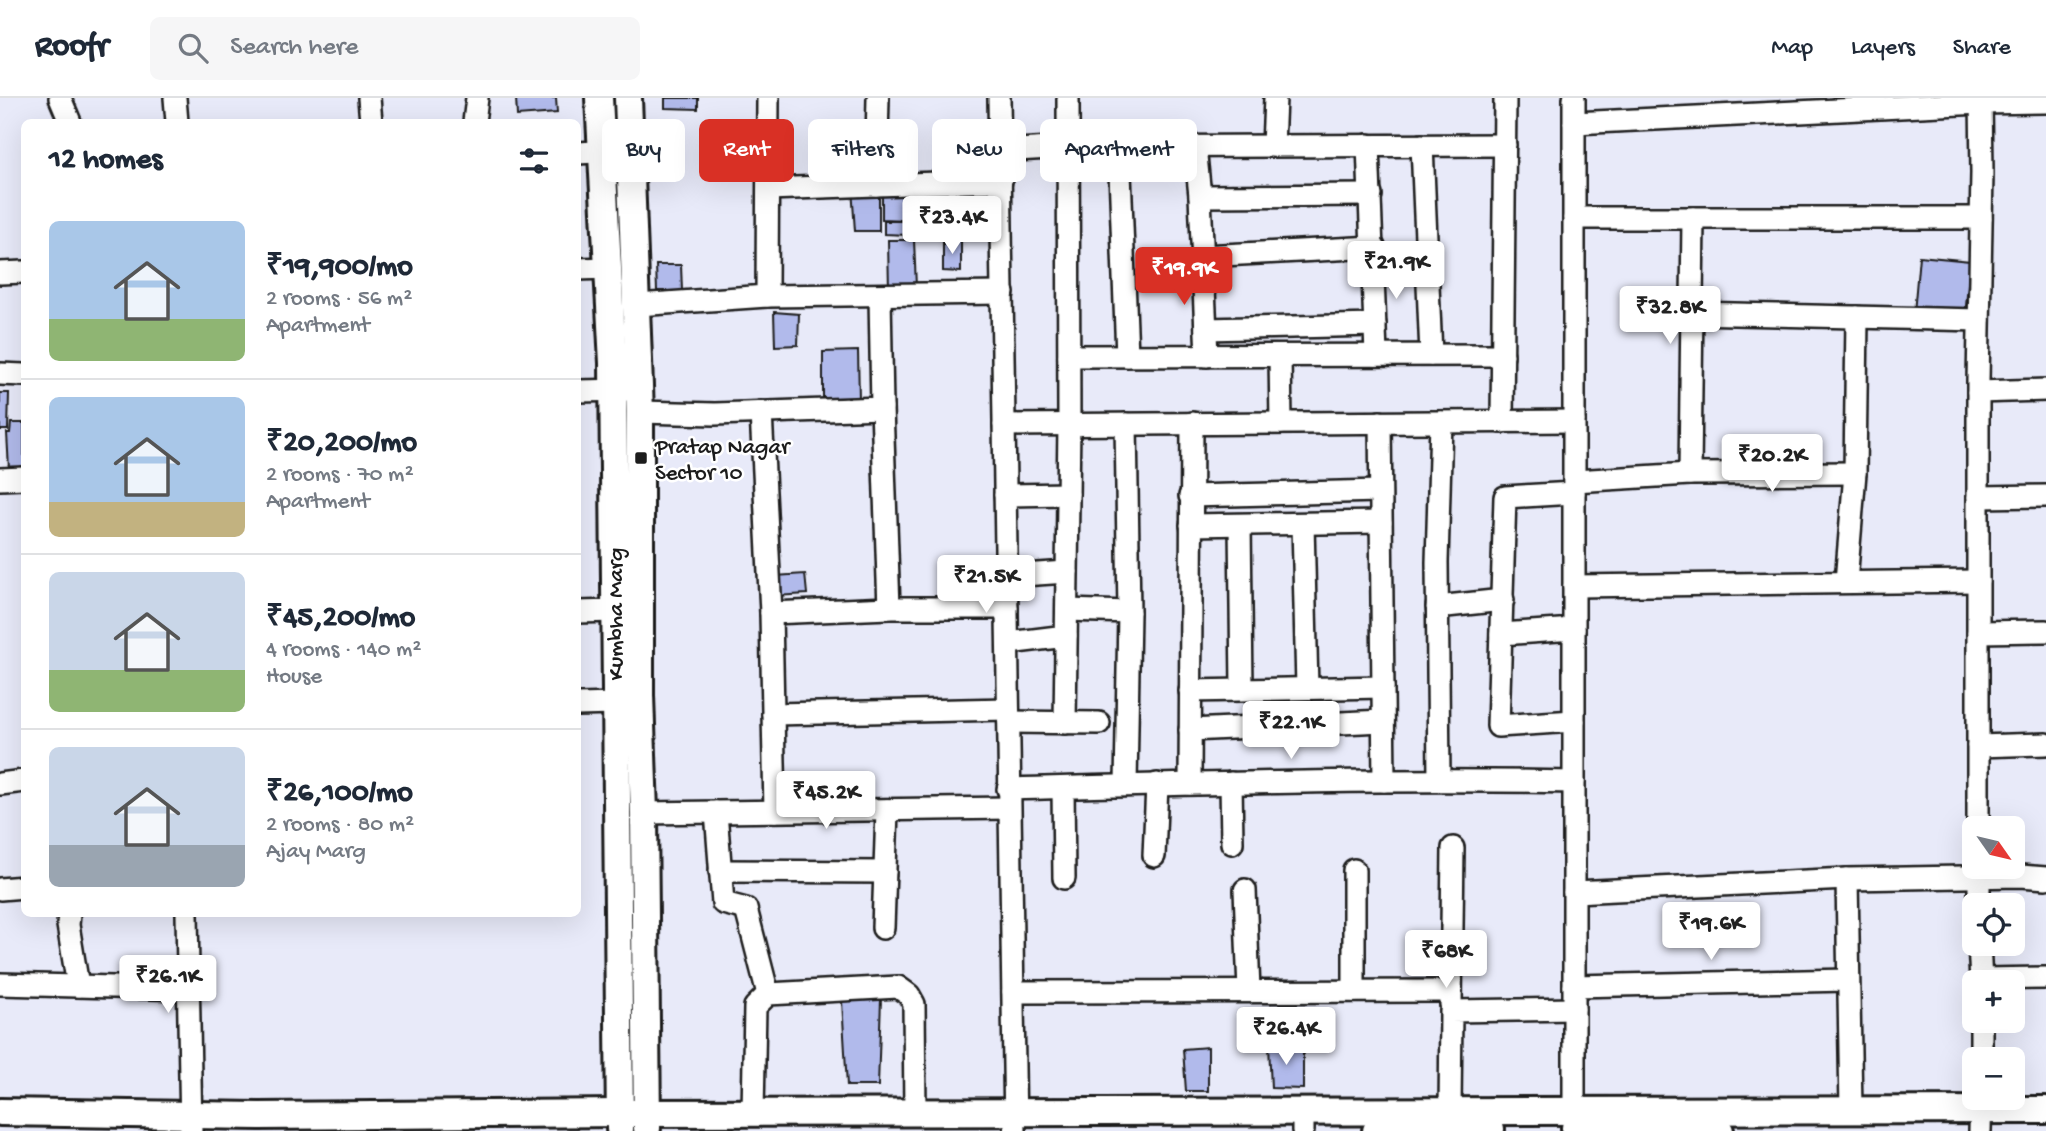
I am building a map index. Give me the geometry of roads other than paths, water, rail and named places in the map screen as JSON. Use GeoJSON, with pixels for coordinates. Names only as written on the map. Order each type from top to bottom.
{"type":"FeatureCollection","features":[{"type":"Feature","properties":{"kind":"street"},"geometry":{"type":"LineString","coordinates":[[60,98],[69,119]]}},
{"type":"Feature","properties":{"kind":"street"},"geometry":{"type":"LineString","coordinates":[[175,98],[177,119]]}},
{"type":"Feature","properties":{"kind":"street"},"geometry":{"type":"LineString","coordinates":[[369,98],[371,119]]}},
{"type":"Feature","properties":{"kind":"street"},"geometry":{"type":"LineString","coordinates":[[474,119],[477,98]]}},
{"type":"Feature","properties":{"kind":"street","name":"Kumbha Marg"},"geometry":{"type":"LineString","coordinates":[[599,98],[590,153],[608,268],[613,390],[620,1122]]}},
{"type":"Feature","properties":{"kind":"street","name":"Kumbha Marg"},"geometry":{"type":"LineString","coordinates":[[628,98],[629,119]]}},
{"type":"Feature","properties":{"kind":"street"},"geometry":{"type":"LineString","coordinates":[[767,296],[768,98]]}},
{"type":"Feature","properties":{"kind":"street"},"geometry":{"type":"LineString","coordinates":[[876,185],[878,98]]}},
{"type":"Feature","properties":{"kind":"street"},"geometry":{"type":"LineString","coordinates":[[999,98],[999,119]]}},
{"type":"Feature","properties":{"kind":"street"},"geometry":{"type":"LineString","coordinates":[[1068,98],[1068,119]]}},
{"type":"Feature","properties":{"kind":"street"},"geometry":{"type":"LineString","coordinates":[[1273,146],[1275,98]]}},
{"type":"Feature","properties":{"kind":"street"},"geometry":{"type":"LineString","coordinates":[[1502,422],[1505,98]]}},
{"type":"Feature","properties":{"kind":"street"},"geometry":{"type":"LineString","coordinates":[[1574,98],[1574,1111]]}},
{"type":"Feature","properties":{"kind":"street"},"geometry":{"type":"LineString","coordinates":[[1574,124],[1695,108],[1981,101],[2046,102]]}},
{"type":"Feature","properties":{"kind":"street"},"geometry":{"type":"LineString","coordinates":[[1978,816],[1981,101]]}},
{"type":"Feature","properties":{"kind":"street"},"geometry":{"type":"LineString","coordinates":[[1368,145],[1374,247],[1376,355]]}},
{"type":"Feature","properties":{"kind":"street"},"geometry":{"type":"LineString","coordinates":[[1422,145],[1431,355]]}},
{"type":"Feature","properties":{"kind":"street"},"geometry":{"type":"LineString","coordinates":[[1197,146],[1505,145]]}},
{"type":"Feature","properties":{"kind":"street"},"geometry":{"type":"LineString","coordinates":[[1197,166],[1207,356]]}},
{"type":"Feature","properties":{"kind":"street","name":"Kumbha Marg"},"geometry":{"type":"LineString","coordinates":[[631,182],[640,401],[640,695],[648,1122]]}},
{"type":"Feature","properties":{"kind":"street"},"geometry":{"type":"LineString","coordinates":[[768,189],[970,182]]}},
{"type":"Feature","properties":{"kind":"street"},"geometry":{"type":"LineString","coordinates":[[1001,182],[1008,799],[1015,1122]]}},
{"type":"Feature","properties":{"kind":"street"},"geometry":{"type":"LineString","coordinates":[[1065,723],[1069,494],[1068,182]]}},
{"type":"Feature","properties":{"kind":"street"},"geometry":{"type":"LineString","coordinates":[[1120,182],[1127,356]]}},
{"type":"Feature","properties":{"kind":"street"},"geometry":{"type":"LineString","coordinates":[[1200,196],[1371,195]]}},
{"type":"Feature","properties":{"kind":"street"},"geometry":{"type":"LineString","coordinates":[[1574,218],[1981,218]]}},
{"type":"Feature","properties":{"kind":"street"},"geometry":{"type":"LineString","coordinates":[[1690,474],[1693,218]]}},
{"type":"Feature","properties":{"kind":"street"},"geometry":{"type":"LineString","coordinates":[[1203,256],[1374,247]]}},
{"type":"Feature","properties":{"kind":"street"},"geometry":{"type":"LineString","coordinates":[[581,269],[608,268]]}},
{"type":"Feature","properties":{"kind":"street"},"geometry":{"type":"LineString","coordinates":[[0,273],[21,272]]}},
{"type":"Feature","properties":{"kind":"street"},"geometry":{"type":"LineString","coordinates":[[637,304],[767,296],[1003,293]]}},
{"type":"Feature","properties":{"kind":"street"},"geometry":{"type":"LineString","coordinates":[[880,296],[889,608]]}},
{"type":"Feature","properties":{"kind":"street"},"geometry":{"type":"LineString","coordinates":[[1692,313],[1979,320]]}},
{"type":"Feature","properties":{"kind":"street"},"geometry":{"type":"LineString","coordinates":[[1846,582],[1855,473],[1857,317]]}},
{"type":"Feature","properties":{"kind":"street"},"geometry":{"type":"LineString","coordinates":[[1206,329],[1375,325]]}},
{"type":"Feature","properties":{"kind":"street"},"geometry":{"type":"LineString","coordinates":[[1069,356],[1503,355]]}},
{"type":"Feature","properties":{"kind":"street"},"geometry":{"type":"LineString","coordinates":[[1280,356],[1281,423]]}},
{"type":"Feature","properties":{"kind":"street"},"geometry":{"type":"LineString","coordinates":[[0,374],[21,375]]}},
{"type":"Feature","properties":{"kind":"street"},"geometry":{"type":"LineString","coordinates":[[581,391],[613,390],[640,401],[715,414],[882,408]]}},
{"type":"Feature","properties":{"kind":"street"},"geometry":{"type":"LineString","coordinates":[[1978,392],[2046,390]]}},
{"type":"Feature","properties":{"kind":"street"},"geometry":{"type":"LineString","coordinates":[[761,412],[771,613],[775,811]]}},
{"type":"Feature","properties":{"kind":"street"},"geometry":{"type":"LineString","coordinates":[[1004,425],[1574,421]]}},
{"type":"Feature","properties":{"kind":"street"},"geometry":{"type":"LineString","coordinates":[[1380,422],[1384,781]]}},
{"type":"Feature","properties":{"kind":"street"},"geometry":{"type":"LineString","coordinates":[[1439,780],[1437,607],[1441,422]]}},
{"type":"Feature","properties":{"kind":"street"},"geometry":{"type":"LineString","coordinates":[[1126,424],[1129,611],[1126,785]]}},
{"type":"Feature","properties":{"kind":"street"},"geometry":{"type":"LineString","coordinates":[[1190,785],[1192,424]]}},
{"type":"Feature","properties":{"kind":"street"},"geometry":{"type":"LineString","coordinates":[[1574,721],[1498,726],[1505,496],[1690,474],[1855,473]]}},
{"type":"Feature","properties":{"kind":"street"},"geometry":{"type":"LineString","coordinates":[[0,479],[21,478]]}},
{"type":"Feature","properties":{"kind":"street"},"geometry":{"type":"LineString","coordinates":[[1191,496],[1380,491]]}},
{"type":"Feature","properties":{"kind":"street"},"geometry":{"type":"LineString","coordinates":[[1005,495],[1069,494]]}},
{"type":"Feature","properties":{"kind":"street"},"geometry":{"type":"LineString","coordinates":[[1978,497],[2046,496]]}},
{"type":"Feature","properties":{"kind":"street"},"geometry":{"type":"LineString","coordinates":[[1191,525],[1381,522]]}},
{"type":"Feature","properties":{"kind":"street"},"geometry":{"type":"LineString","coordinates":[[1303,524],[1307,688]]}},
{"type":"Feature","properties":{"kind":"street"},"geometry":{"type":"LineString","coordinates":[[1240,525],[1242,688]]}},
{"type":"Feature","properties":{"kind":"street"},"geometry":{"type":"LineString","coordinates":[[1007,576],[1067,572]]}},
{"type":"Feature","properties":{"kind":"street"},"geometry":{"type":"LineString","coordinates":[[1574,586],[1978,581]]}},
{"type":"Feature","properties":{"kind":"street"},"geometry":{"type":"LineString","coordinates":[[1437,607],[1503,600]]}},
{"type":"Feature","properties":{"kind":"street"},"geometry":{"type":"LineString","coordinates":[[771,613],[889,608],[1007,608]]}},
{"type":"Feature","properties":{"kind":"street"},"geometry":{"type":"LineString","coordinates":[[1067,610],[1129,611]]}},
{"type":"Feature","properties":{"kind":"street"},"geometry":{"type":"LineString","coordinates":[[581,612],[615,611]]}},
{"type":"Feature","properties":{"kind":"street"},"geometry":{"type":"LineString","coordinates":[[1501,634],[1574,629]]}},
{"type":"Feature","properties":{"kind":"street"},"geometry":{"type":"LineString","coordinates":[[1978,632],[2046,631]]}},
{"type":"Feature","properties":{"kind":"street"},"geometry":{"type":"LineString","coordinates":[[1008,643],[1066,636]]}},
{"type":"Feature","properties":{"kind":"street"},"geometry":{"type":"LineString","coordinates":[[1190,691],[1383,687]]}},
{"type":"Feature","properties":{"kind":"street"},"geometry":{"type":"LineString","coordinates":[[581,705],[615,704]]}},
{"type":"Feature","properties":{"kind":"street"},"geometry":{"type":"LineString","coordinates":[[773,714],[1009,716],[1065,723],[1098,723]]}},
{"type":"Feature","properties":{"kind":"street"},"geometry":{"type":"LineString","coordinates":[[1190,730],[1383,721]]}},
{"type":"Feature","properties":{"kind":"street"},"geometry":{"type":"LineString","coordinates":[[1978,746],[2046,744]]}},
{"type":"Feature","properties":{"kind":"street"},"geometry":{"type":"LineString","coordinates":[[644,813],[887,810],[1008,799],[1063,788],[1126,785],[1439,780],[1574,782]]}},
{"type":"Feature","properties":{"kind":"street"},"geometry":{"type":"LineString","coordinates":[[0,784],[21,781]]}},
{"type":"Feature","properties":{"kind":"street"},"geometry":{"type":"LineString","coordinates":[[1231,783],[1232,843]]}},
{"type":"Feature","properties":{"kind":"street"},"geometry":{"type":"LineString","coordinates":[[1154,856],[1157,784]]}},
{"type":"Feature","properties":{"kind":"street"},"geometry":{"type":"LineString","coordinates":[[1063,788],[1064,878]]}},
{"type":"Feature","properties":{"kind":"street"},"geometry":{"type":"LineString","coordinates":[[883,928],[887,810]]}},
{"type":"Feature","properties":{"kind":"street"},"geometry":{"type":"LineString","coordinates":[[716,812],[723,903],[746,909],[768,994]]}},
{"type":"Feature","properties":{"kind":"street"},"geometry":{"type":"LineString","coordinates":[[1450,1111],[1453,848]]}},
{"type":"Feature","properties":{"kind":"street"},"geometry":{"type":"LineString","coordinates":[[1354,870],[1354,991]]}},
{"type":"Feature","properties":{"kind":"street"},"geometry":{"type":"LineString","coordinates":[[720,871],[885,872]]}},
{"type":"Feature","properties":{"kind":"street"},"geometry":{"type":"LineString","coordinates":[[1574,892],[1962,873]]}},
{"type":"Feature","properties":{"kind":"street"},"geometry":{"type":"LineString","coordinates":[[2025,876],[2046,878]]}},
{"type":"Feature","properties":{"kind":"street"},"geometry":{"type":"LineString","coordinates":[[1847,879],[1850,1110]]}},
{"type":"Feature","properties":{"kind":"street"},"geometry":{"type":"LineString","coordinates":[[0,889],[21,887]]}},
{"type":"Feature","properties":{"kind":"street"},"geometry":{"type":"LineString","coordinates":[[1245,890],[1249,991]]}},
{"type":"Feature","properties":{"kind":"street"},"geometry":{"type":"LineString","coordinates":[[69,917],[78,986]]}},
{"type":"Feature","properties":{"kind":"street"},"geometry":{"type":"LineString","coordinates":[[187,917],[189,989],[201,1123]]}},
{"type":"Feature","properties":{"kind":"street"},"geometry":{"type":"LineString","coordinates":[[2025,979],[2046,978]]}},
{"type":"Feature","properties":{"kind":"street"},"geometry":{"type":"LineString","coordinates":[[1574,986],[1848,980]]}},
{"type":"Feature","properties":{"kind":"street"},"geometry":{"type":"LineString","coordinates":[[0,984],[189,989]]}},
{"type":"Feature","properties":{"kind":"street"},"geometry":{"type":"LineString","coordinates":[[753,1113],[755,1007],[768,994],[898,988],[909,995],[914,1004],[915,1112]]}},
{"type":"Feature","properties":{"kind":"street"},"geometry":{"type":"LineString","coordinates":[[1013,992],[1354,991],[1574,1009]]}},
{"type":"Feature","properties":{"kind":"street"},"geometry":{"type":"LineString","coordinates":[[0,1112],[201,1123],[648,1122],[753,1113],[915,1112],[1015,1122],[1303,1121],[1450,1111],[1850,1110],[1980,1113],[2046,1110]]}},
{"type":"Feature","properties":{"kind":"street"},"geometry":{"type":"LineString","coordinates":[[1376,1131],[1546,1128],[1720,1131]]}},
{"type":"Feature","properties":{"kind":"place","name":"Pratap Nagar Sector 10"},"geometry":{"type":"Point","coordinates":[641,458]}}]}
